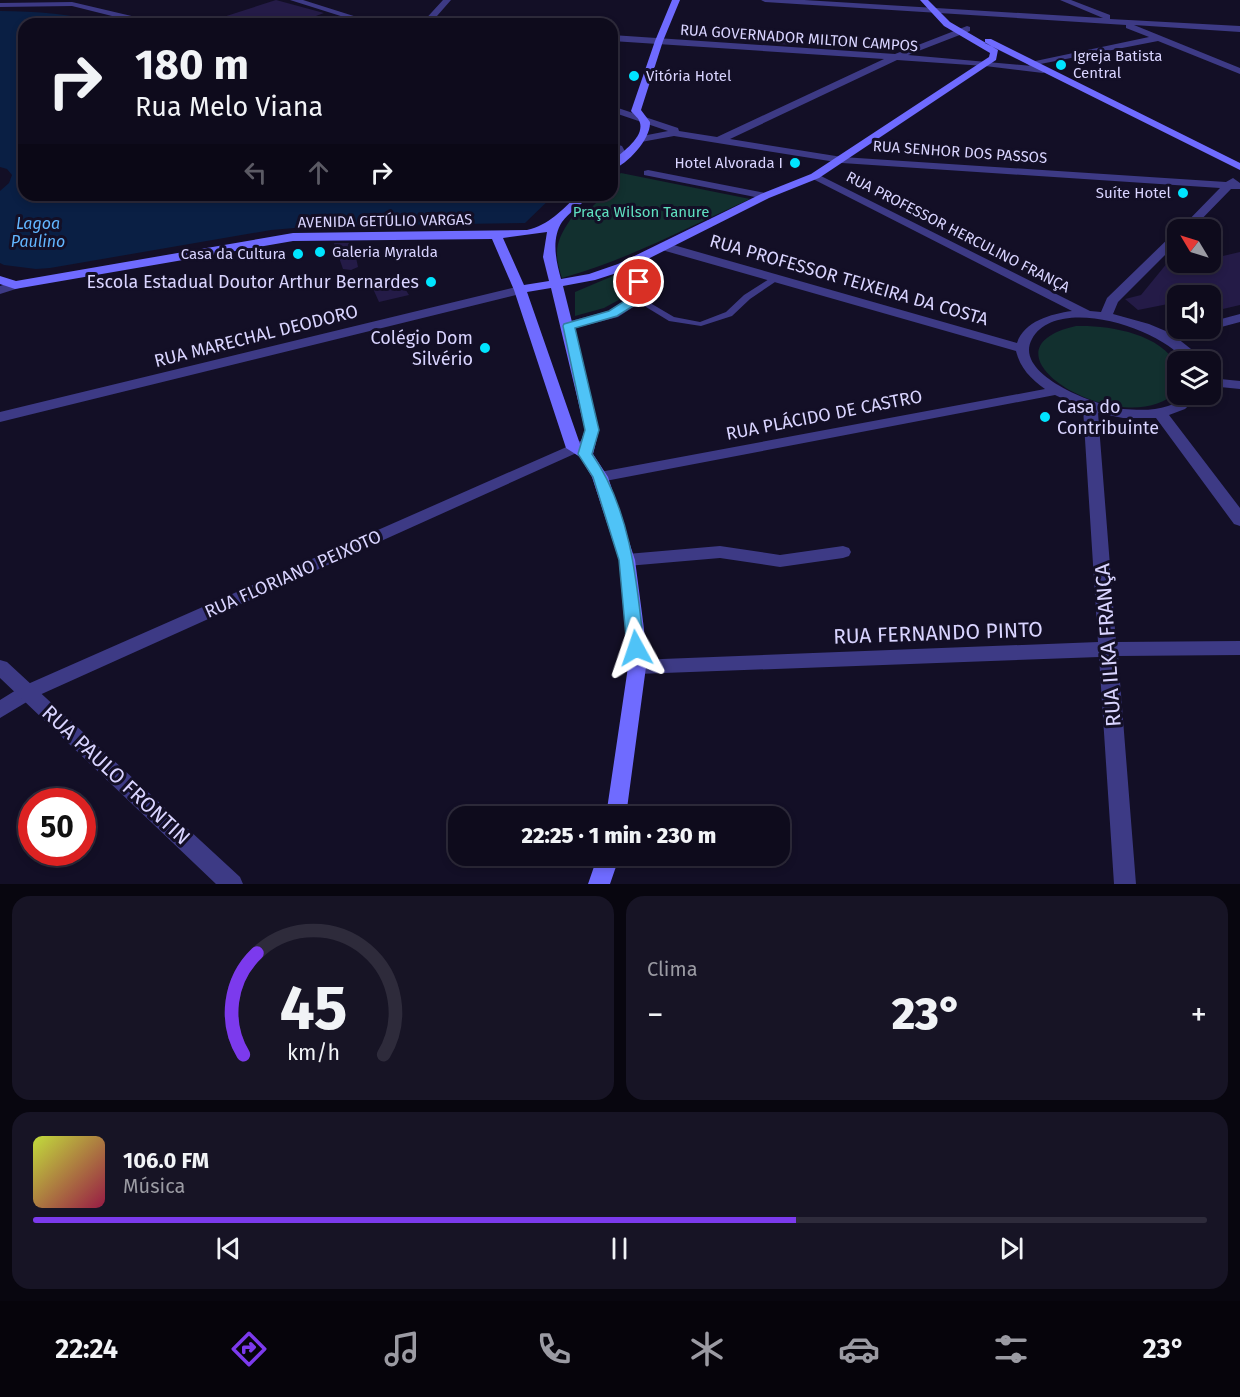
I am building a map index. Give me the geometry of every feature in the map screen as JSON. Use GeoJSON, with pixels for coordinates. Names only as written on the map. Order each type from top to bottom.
{"type":"FeatureCollection","features":[{"type":"Feature","properties":{"kind":"main road"},"geometry":{"type":"LineString","coordinates":[[618,162],[641,139],[646,130],[646,122],[636,111],[659,41],[676,0]]}},
{"type":"Feature","properties":{"kind":"main road"},"geometry":{"type":"LineString","coordinates":[[520,290],[558,284],[622,267],[765,196],[815,176],[993,58],[995,52],[957,32],[932,11],[924,0]]}},
{"type":"Feature","properties":{"kind":"main road"},"geometry":{"type":"LineString","coordinates":[[936,0],[945,12],[967,29],[1043,70],[1240,167]]}},
{"type":"Feature","properties":{"kind":"main road"},"geometry":{"type":"LineString","coordinates":[[578,201],[556,222],[550,241],[549,257],[558,284],[592,430],[583,448]]}},
{"type":"Feature","properties":{"kind":"main road","name":"AVENIDA GETÚLIO VARGAS"},"geometry":{"type":"LineString","coordinates":[[0,280],[15,285],[293,237],[496,235],[527,233],[545,229],[556,222]]}},
{"type":"Feature","properties":{"kind":"main road"},"geometry":{"type":"LineString","coordinates":[[496,235],[583,448],[600,477],[627,560],[637,667],[617,806]]}},
{"type":"Feature","properties":{"kind":"main road"},"geometry":{"type":"LineString","coordinates":[[599,884],[606,866]]}},
{"type":"Feature","properties":{"kind":"main road"},"geometry":{"type":"LineString","coordinates":[[610,866],[610,884]]}},
{"type":"Feature","properties":{"kind":"street"},"geometry":{"type":"LineString","coordinates":[[294,0],[355,18]]}},
{"type":"Feature","properties":{"kind":"street"},"geometry":{"type":"LineString","coordinates":[[430,18],[447,0]]}},
{"type":"Feature","properties":{"kind":"street"},"geometry":{"type":"LineString","coordinates":[[765,0],[1240,29]]}},
{"type":"Feature","properties":{"kind":"street"},"geometry":{"type":"LineString","coordinates":[[1064,0],[1240,71]]}},
{"type":"Feature","properties":{"kind":"street"},"geometry":{"type":"LineString","coordinates":[[0,5],[60,1],[129,18]]}},
{"type":"Feature","properties":{"kind":"street"},"geometry":{"type":"LineString","coordinates":[[1030,63],[1192,31],[1197,26]]}},
{"type":"Feature","properties":{"kind":"street"},"geometry":{"type":"LineString","coordinates":[[719,140],[891,59],[967,29]]}},
{"type":"Feature","properties":{"kind":"street","name":"RUA GOVERNADOR MILTON CAMPOS"},"geometry":{"type":"LineString","coordinates":[[618,38],[891,59],[985,63],[1043,70]]}},
{"type":"Feature","properties":{"kind":"street","name":"RUA SENHOR DOS PASSOS"},"geometry":{"type":"LineString","coordinates":[[618,112],[691,135],[842,160],[1235,185]]}},
{"type":"Feature","properties":{"kind":"street","name":"RUA SENHOR DOS PASSOS"},"geometry":{"type":"LineString","coordinates":[[641,139],[661,134],[691,135]]}},
{"type":"Feature","properties":{"kind":"street"},"geometry":{"type":"LineString","coordinates":[[618,148],[623,157]]}},
{"type":"Feature","properties":{"kind":"street"},"geometry":{"type":"LineString","coordinates":[[648,173],[765,196]]}},
{"type":"Feature","properties":{"kind":"street","name":"RUA PROFESSOR HERCULINO FRANÇA"},"geometry":{"type":"LineString","coordinates":[[815,176],[1088,315]]}},
{"type":"Feature","properties":{"kind":"street"},"geometry":{"type":"LineString","coordinates":[[1196,219],[1235,185],[1240,176]]}},
{"type":"Feature","properties":{"kind":"street","name":"RUA PROFESSOR TEIXEIRA DA COSTA"},"geometry":{"type":"LineString","coordinates":[[666,247],[1022,349]]}},
{"type":"Feature","properties":{"kind":"street"},"geometry":{"type":"LineString","coordinates":[[1106,316],[1112,301],[1167,247]]}},
{"type":"Feature","properties":{"kind":"street"},"geometry":{"type":"LineString","coordinates":[[568,326],[613,314],[637,299],[639,282],[622,267]]}},
{"type":"Feature","properties":{"kind":"street"},"geometry":{"type":"LineString","coordinates":[[0,290],[15,285]]}},
{"type":"Feature","properties":{"kind":"street","name":"RUA MARECHAL DEODORO"},"geometry":{"type":"LineString","coordinates":[[0,417],[520,290]]}},
{"type":"Feature","properties":{"kind":"street"},"geometry":{"type":"LineString","coordinates":[[1182,405],[1159,412],[1137,414],[1090,406],[1056,391],[1035,375],[1024,358],[1022,349],[1024,339],[1030,330],[1045,321],[1064,316],[1088,315],[1127,321],[1166,337],[1183,351]]}},
{"type":"Feature","properties":{"kind":"street"},"geometry":{"type":"LineString","coordinates":[[1221,323],[1240,318]]}},
{"type":"Feature","properties":{"kind":"street"},"geometry":{"type":"LineString","coordinates":[[1221,383],[1240,385]]}},
{"type":"Feature","properties":{"kind":"street","name":"RUA PLÁCIDO DE CASTRO"},"geometry":{"type":"LineString","coordinates":[[600,477],[1056,391]]}},
{"type":"Feature","properties":{"kind":"street","name":"RUA ILKA FRANÇA"},"geometry":{"type":"LineString","coordinates":[[1090,406],[1125,884]]}},
{"type":"Feature","properties":{"kind":"street"},"geometry":{"type":"LineString","coordinates":[[1159,412],[1240,520]]}},
{"type":"Feature","properties":{"kind":"street","name":"RUA FLORIANO PEIXOTO"},"geometry":{"type":"LineString","coordinates":[[0,710],[28,692],[583,448]]}},
{"type":"Feature","properties":{"kind":"street"},"geometry":{"type":"LineString","coordinates":[[627,560],[720,552],[780,561],[843,552]]}},
{"type":"Feature","properties":{"kind":"street","name":"RUA FERNANDO PINTO"},"geometry":{"type":"LineString","coordinates":[[637,667],[1109,649],[1240,648]]}},
{"type":"Feature","properties":{"kind":"street","name":"RUA PAULO FRONTIN"},"geometry":{"type":"LineString","coordinates":[[0,667],[232,884]]}},
{"type":"Feature","properties":{"kind":"lane"},"geometry":{"type":"LineString","coordinates":[[637,299],[672,319],[700,324],[729,314],[747,297],[777,278]]}},
{"type":"Feature","properties":{"kind":"green space","name":"Praça Wilson Tanure"},"geometry":{"type":"Polygon","coordinates":[[[621,173],[750,199],[634,252],[562,278],[557,253],[562,233],[572,217],[584,214],[598,201],[618,201],[618,175],[621,173]]]}},
{"type":"Feature","properties":{"kind":"green space"},"geometry":{"type":"Polygon","coordinates":[[[620,273],[626,296],[604,308],[575,316],[575,292],[620,273]]]}},
{"type":"Feature","properties":{"kind":"green space"},"geometry":{"type":"Polygon","coordinates":[[[1076,326],[1089,326],[1118,329],[1146,338],[1167,352],[1167,397],[1154,405],[1125,407],[1094,401],[1066,388],[1046,372],[1038,354],[1047,338],[1076,326]]]}},
{"type":"Feature","properties":{"kind":"water","name":"Lagoa Paulino"},"geometry":{"type":"Polygon","coordinates":[[[0,11],[27,12],[81,18],[18,18],[18,201],[548,201],[525,223],[318,226],[271,230],[36,269],[0,263],[0,191],[9,183],[12,175],[7,169],[0,167],[0,11]]]}},
{"type":"Feature","properties":{"kind":"building"},"geometry":{"type":"Polygon","coordinates":[[[276,0],[324,13],[310,18],[220,18],[276,0]]]}},
{"type":"Feature","properties":{"kind":"building"},"geometry":{"type":"Polygon","coordinates":[[[778,33],[796,34],[794,45],[776,44],[778,33]]]}},
{"type":"Feature","properties":{"kind":"building"},"geometry":{"type":"Polygon","coordinates":[[[334,243],[353,243],[358,267],[351,270],[343,269],[334,243]]]}},
{"type":"Feature","properties":{"kind":"building"},"geometry":{"type":"Polygon","coordinates":[[[1240,252],[1240,305],[1221,309],[1221,285],[1167,285],[1167,304],[1138,310],[1125,299],[1141,295],[1167,263],[1167,273],[1221,273],[1221,256],[1240,252]]]}},
{"type":"Feature","properties":{"kind":"building"},"geometry":{"type":"Polygon","coordinates":[[[397,276],[409,295],[379,302],[370,282],[397,276]]]}},
{"type":"Feature","properties":{"kind":"place","name":"Igreja Batista Central"},"geometry":{"type":"Point","coordinates":[1061,65]}},
{"type":"Feature","properties":{"kind":"place","name":"Vitória Hotel"},"geometry":{"type":"Point","coordinates":[634,76]}},
{"type":"Feature","properties":{"kind":"place","name":"Hotel Alvorada I"},"geometry":{"type":"Point","coordinates":[795,163]}},
{"type":"Feature","properties":{"kind":"place","name":"Suíte Hotel"},"geometry":{"type":"Point","coordinates":[1183,193]}},
{"type":"Feature","properties":{"kind":"place","name":"Galeria Myralda"},"geometry":{"type":"Point","coordinates":[320,252]}},
{"type":"Feature","properties":{"kind":"place","name":"Casa da Cultura"},"geometry":{"type":"Point","coordinates":[298,254]}},
{"type":"Feature","properties":{"kind":"place","name":"Escola Estadual Doutor Arthur Bernardes"},"geometry":{"type":"Point","coordinates":[431,282]}},
{"type":"Feature","properties":{"kind":"place","name":"Colégio Dom Silvério"},"geometry":{"type":"Point","coordinates":[485,348]}},
{"type":"Feature","properties":{"kind":"place","name":"Casa do Contribuinte"},"geometry":{"type":"Point","coordinates":[1045,417]}},
{"type":"Feature","properties":{"kind":"route"},"geometry":{"type":"LineString","coordinates":[[636,648],[627,560],[600,477],[585,454],[592,430],[568,326],[613,314],[637,299],[639,282]]}}]}
